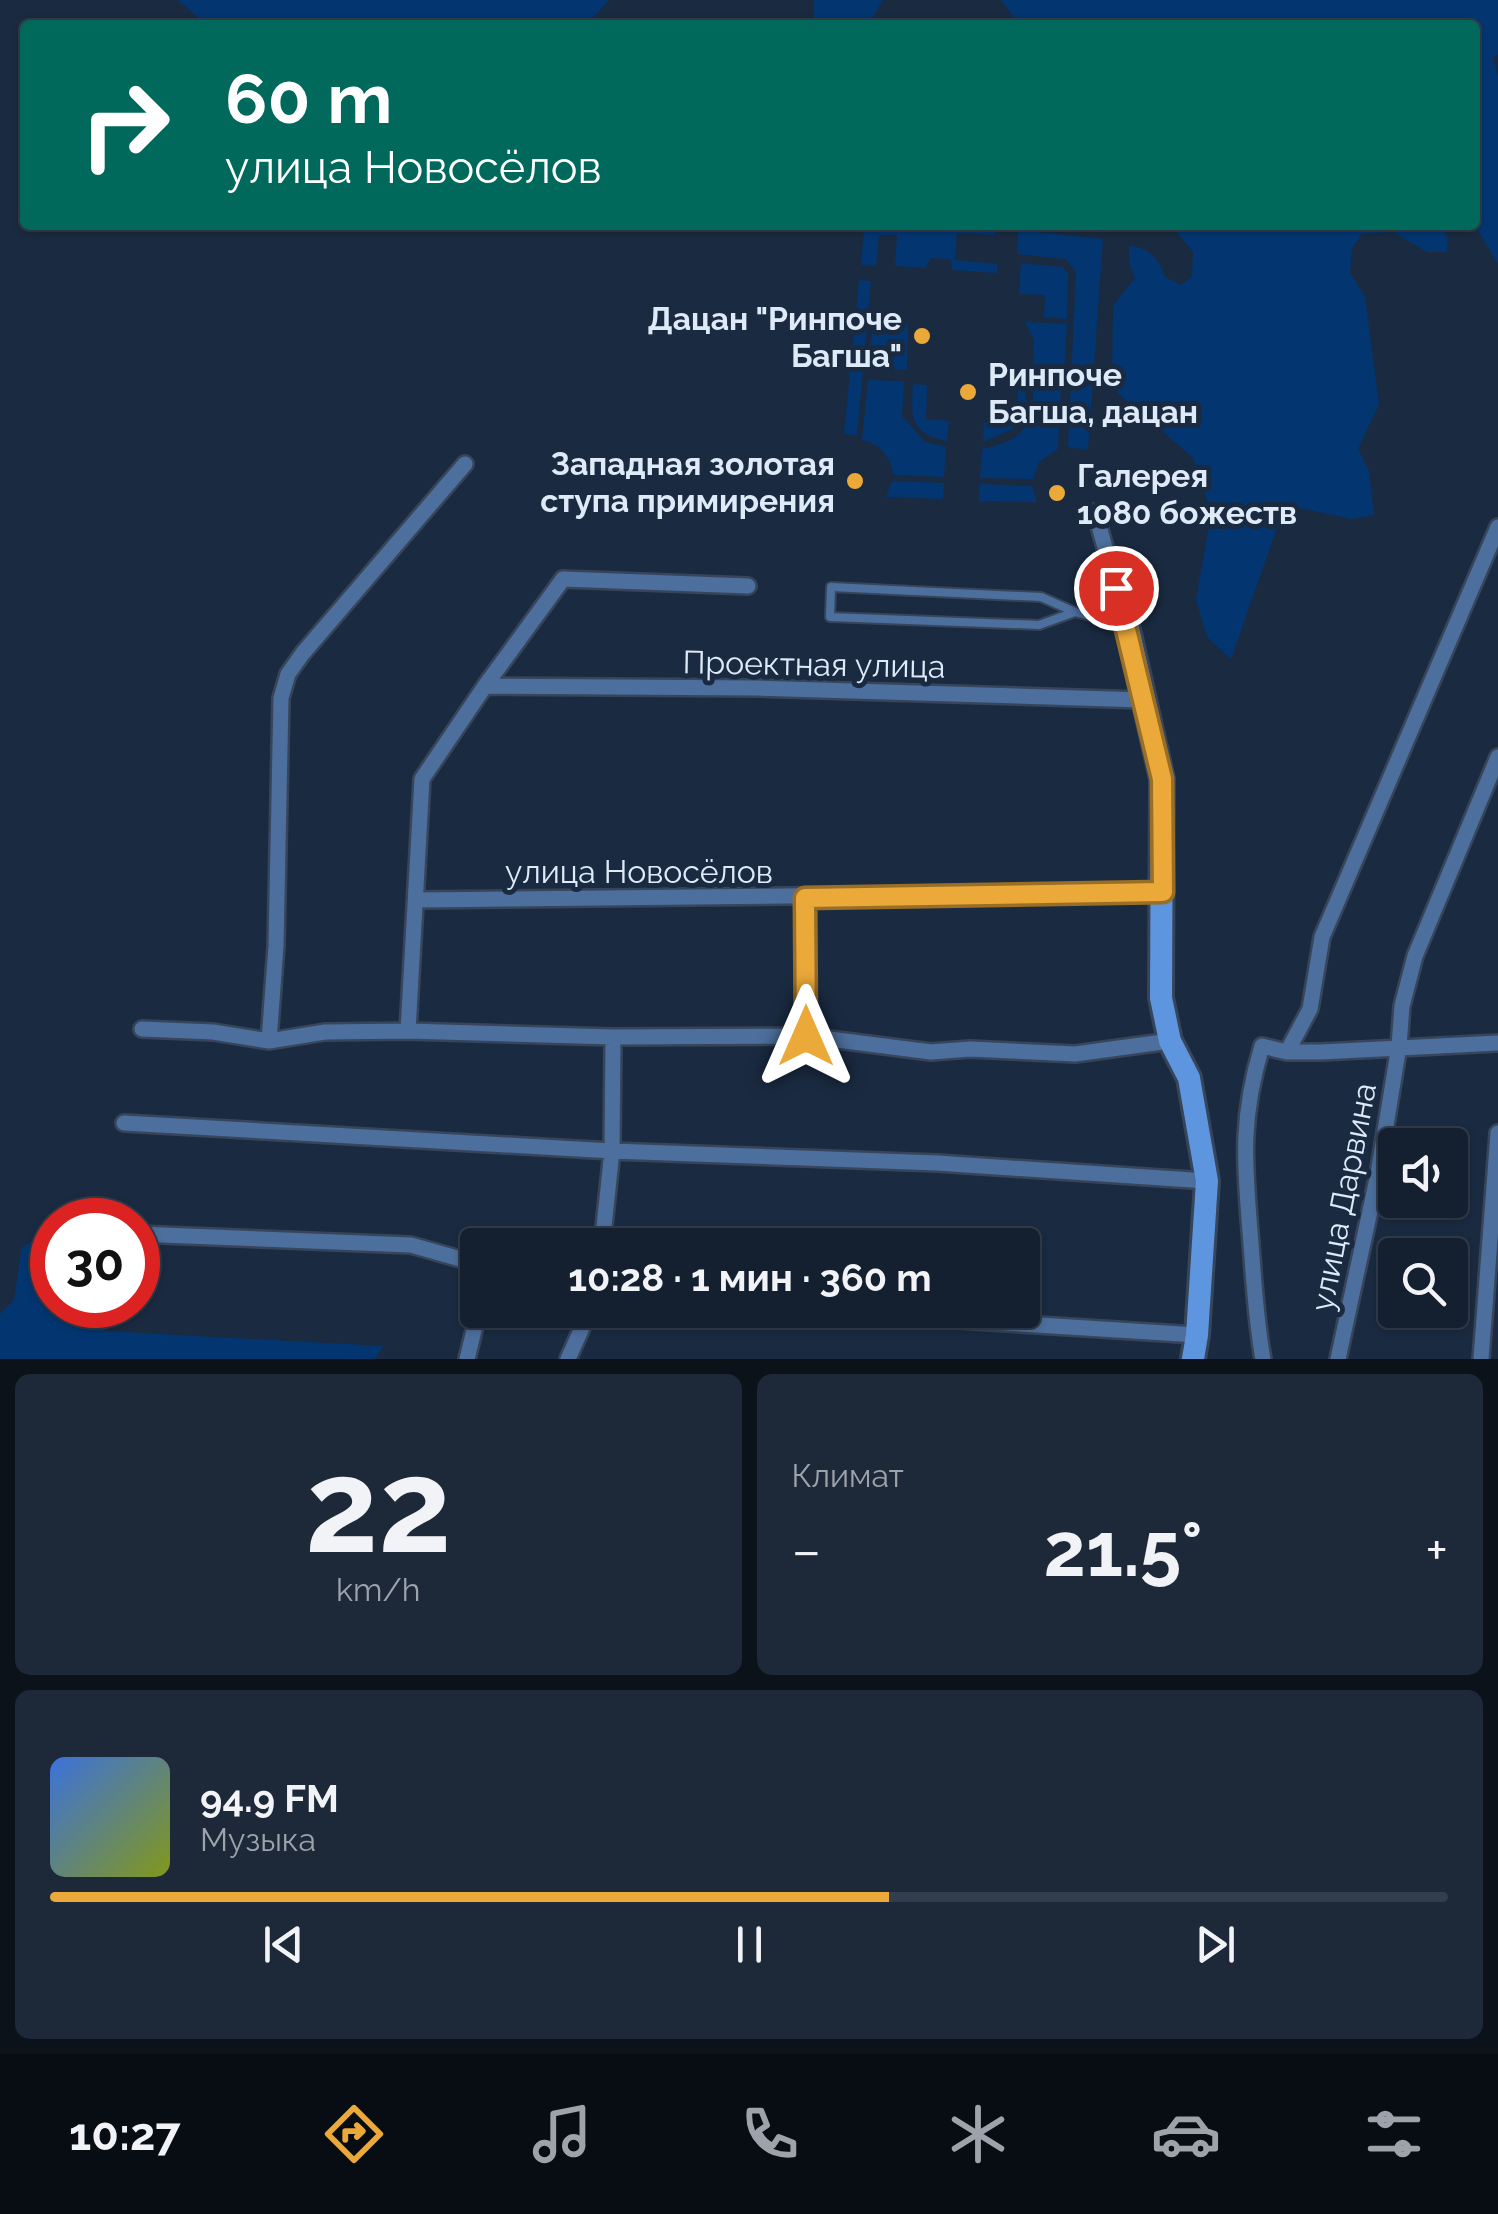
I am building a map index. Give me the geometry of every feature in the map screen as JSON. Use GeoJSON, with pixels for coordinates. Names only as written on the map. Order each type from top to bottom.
{"type":"FeatureCollection","features":[{"type":"Feature","properties":{"kind":"street"},"geometry":{"type":"LineString","coordinates":[[269,1041],[276,946],[282,698],[288,674],[465,464]]}},
{"type":"Feature","properties":{"kind":"street"},"geometry":{"type":"LineString","coordinates":[[1095,512],[1127,626],[1162,779],[1162,998],[1170,1040],[1188,1078],[1208,1181],[1193,1359]]}},
{"type":"Feature","properties":{"kind":"street"},"geometry":{"type":"LineString","coordinates":[[1288,1052],[1310,1009],[1322,937],[1496,537]]}},
{"type":"Feature","properties":{"kind":"street"},"geometry":{"type":"LineString","coordinates":[[408,1032],[422,779],[563,580],[748,586]]}},
{"type":"Feature","properties":{"kind":"street","name":"Проектная улица"},"geometry":{"type":"LineString","coordinates":[[485,686],[758,688],[1143,700]]}},
{"type":"Feature","properties":{"kind":"street","name":"улица Дарвина"},"geometry":{"type":"LineString","coordinates":[[1338,1359],[1370,1211],[1399,1046],[1402,1006],[1415,956],[1498,757]]}},
{"type":"Feature","properties":{"kind":"street","name":"улица Новосёлов"},"geometry":{"type":"LineString","coordinates":[[416,900],[1163,892]]}},
{"type":"Feature","properties":{"kind":"street"},"geometry":{"type":"LineString","coordinates":[[805,898],[806,1036]]}},
{"type":"Feature","properties":{"kind":"street"},"geometry":{"type":"LineString","coordinates":[[142,1030],[213,1032],[269,1041],[325,1032],[613,1038],[806,1036],[930,1052],[1075,1054],[1170,1040]]}},
{"type":"Feature","properties":{"kind":"street"},"geometry":{"type":"LineString","coordinates":[[604,1228],[612,1151],[613,1038]]}},
{"type":"Feature","properties":{"kind":"street","name":"улица Дарвина"},"geometry":{"type":"LineString","coordinates":[[1263,1359],[1256,1321],[1243,1162],[1251,1084],[1262,1046],[1288,1052],[1497,1042]]}},
{"type":"Feature","properties":{"kind":"street"},"geometry":{"type":"LineString","coordinates":[[124,1123],[612,1151],[936,1163],[1208,1181]]}},
{"type":"Feature","properties":{"kind":"street"},"geometry":{"type":"LineString","coordinates":[[1481,1359],[1498,1133]]}},
{"type":"Feature","properties":{"kind":"street"},"geometry":{"type":"LineString","coordinates":[[160,1235],[411,1244],[460,1259]]}},
{"type":"Feature","properties":{"kind":"street"},"geometry":{"type":"LineString","coordinates":[[1040,1325],[1198,1335]]}},
{"type":"Feature","properties":{"kind":"street"},"geometry":{"type":"LineString","coordinates":[[467,1359],[475,1328]]}},
{"type":"Feature","properties":{"kind":"street"},"geometry":{"type":"LineString","coordinates":[[568,1359],[582,1328]]}},
{"type":"Feature","properties":{"kind":"lane"},"geometry":{"type":"LineString","coordinates":[[1075,612],[1039,625],[830,617],[831,587],[1042,597],[1075,612],[1127,626]]}},
{"type":"Feature","properties":{"kind":"shaded area"},"geometry":{"type":"Polygon","coordinates":[[[178,0],[609,0],[591,20],[201,20],[178,0]]]}},
{"type":"Feature","properties":{"kind":"shaded area"},"geometry":{"type":"Polygon","coordinates":[[[814,0],[883,0],[871,20],[814,20],[814,0]]]}},
{"type":"Feature","properties":{"kind":"shaded area"},"geometry":{"type":"Polygon","coordinates":[[[1001,0],[1498,0],[1498,55],[1493,57],[1498,75],[1498,264],[1478,230],[1480,20],[1014,17],[1001,0]]]}},
{"type":"Feature","properties":{"kind":"shaded area"},"geometry":{"type":"Polygon","coordinates":[[[864,230],[996,230],[995,235],[957,233],[955,260],[997,264],[997,273],[952,270],[951,259],[931,258],[925,268],[895,266],[897,235],[879,235],[876,266],[861,265],[864,230]]]}},
{"type":"Feature","properties":{"kind":"shaded area"},"geometry":{"type":"Polygon","coordinates":[[[1018,230],[1103,239],[1088,450],[1068,447],[1076,272],[1066,259],[1017,254],[1018,230]]]}},
{"type":"Feature","properties":{"kind":"shaded area"},"geometry":{"type":"Polygon","coordinates":[[[1175,230],[1443,230],[1448,237],[1447,252],[1427,252],[1393,232],[1362,234],[1352,248],[1350,273],[1365,297],[1379,404],[1358,449],[1369,471],[1374,515],[1352,519],[1285,505],[1231,659],[1207,637],[1196,600],[1211,513],[1193,458],[1112,388],[1113,306],[1135,278],[1129,263],[1129,246],[1148,252],[1165,277],[1181,285],[1192,277],[1193,252],[1175,230]]]}},
{"type":"Feature","properties":{"kind":"shaded area"},"geometry":{"type":"Polygon","coordinates":[[[1021,263],[1063,267],[1068,273],[1067,319],[1044,317],[1045,295],[1019,294],[1021,263]]]}},
{"type":"Feature","properties":{"kind":"shaded area"},"geometry":{"type":"Polygon","coordinates":[[[859,280],[871,281],[857,435],[844,434],[859,280]]]}},
{"type":"Feature","properties":{"kind":"shaded area"},"geometry":{"type":"Polygon","coordinates":[[[1025,322],[1067,324],[1064,375],[1033,373],[1034,340],[1025,322]]]}},
{"type":"Feature","properties":{"kind":"shaded area"},"geometry":{"type":"Polygon","coordinates":[[[873,323],[908,323],[907,370],[869,368],[873,323]]]}},
{"type":"Feature","properties":{"kind":"shaded area"},"geometry":{"type":"Polygon","coordinates":[[[868,380],[904,381],[902,416],[925,442],[946,447],[944,477],[893,475],[884,452],[862,440],[868,380]]]}},
{"type":"Feature","properties":{"kind":"shaded area"},"geometry":{"type":"Polygon","coordinates":[[[913,384],[927,385],[926,419],[949,421],[947,441],[919,429],[913,415],[913,384]]]}},
{"type":"Feature","properties":{"kind":"shaded area"},"geometry":{"type":"Polygon","coordinates":[[[1018,386],[1025,386],[1026,407],[1019,426],[983,442],[984,422],[1002,423],[1003,411],[1018,404],[1018,386]]]}},
{"type":"Feature","properties":{"kind":"shaded area"},"geometry":{"type":"Polygon","coordinates":[[[1033,386],[1061,388],[1058,449],[1039,462],[1033,479],[980,478],[982,449],[1007,441],[1023,430],[1031,412],[1033,386]]]}},
{"type":"Feature","properties":{"kind":"shaded area"},"geometry":{"type":"Polygon","coordinates":[[[892,481],[944,483],[943,499],[886,497],[892,481]]]}},
{"type":"Feature","properties":{"kind":"shaded area"},"geometry":{"type":"Polygon","coordinates":[[[980,484],[1032,486],[1037,502],[979,501],[980,484]]]}},
{"type":"Feature","properties":{"kind":"shaded area"},"geometry":{"type":"Polygon","coordinates":[[[30,1242],[30,1328],[106,1328],[105,1331],[383,1346],[375,1359],[0,1359],[0,1314],[14,1300],[22,1247],[30,1242]]]}},
{"type":"Feature","properties":{"kind":"place","name":"Дацан \"Ринпоче Багша\""},"geometry":{"type":"Point","coordinates":[922,336]}},
{"type":"Feature","properties":{"kind":"place","name":"Ринпоче Багша, дацан"},"geometry":{"type":"Point","coordinates":[968,392]}},
{"type":"Feature","properties":{"kind":"place","name":"Западная золотая ступа примирения"},"geometry":{"type":"Point","coordinates":[855,481]}},
{"type":"Feature","properties":{"kind":"place","name":"Галерея 1080 божеств"},"geometry":{"type":"Point","coordinates":[1057,493]}},
{"type":"Feature","properties":{"kind":"route"},"geometry":{"type":"LineString","coordinates":[[806,1036],[805,898],[1163,892],[1162,779],[1116,588]]}}]}
